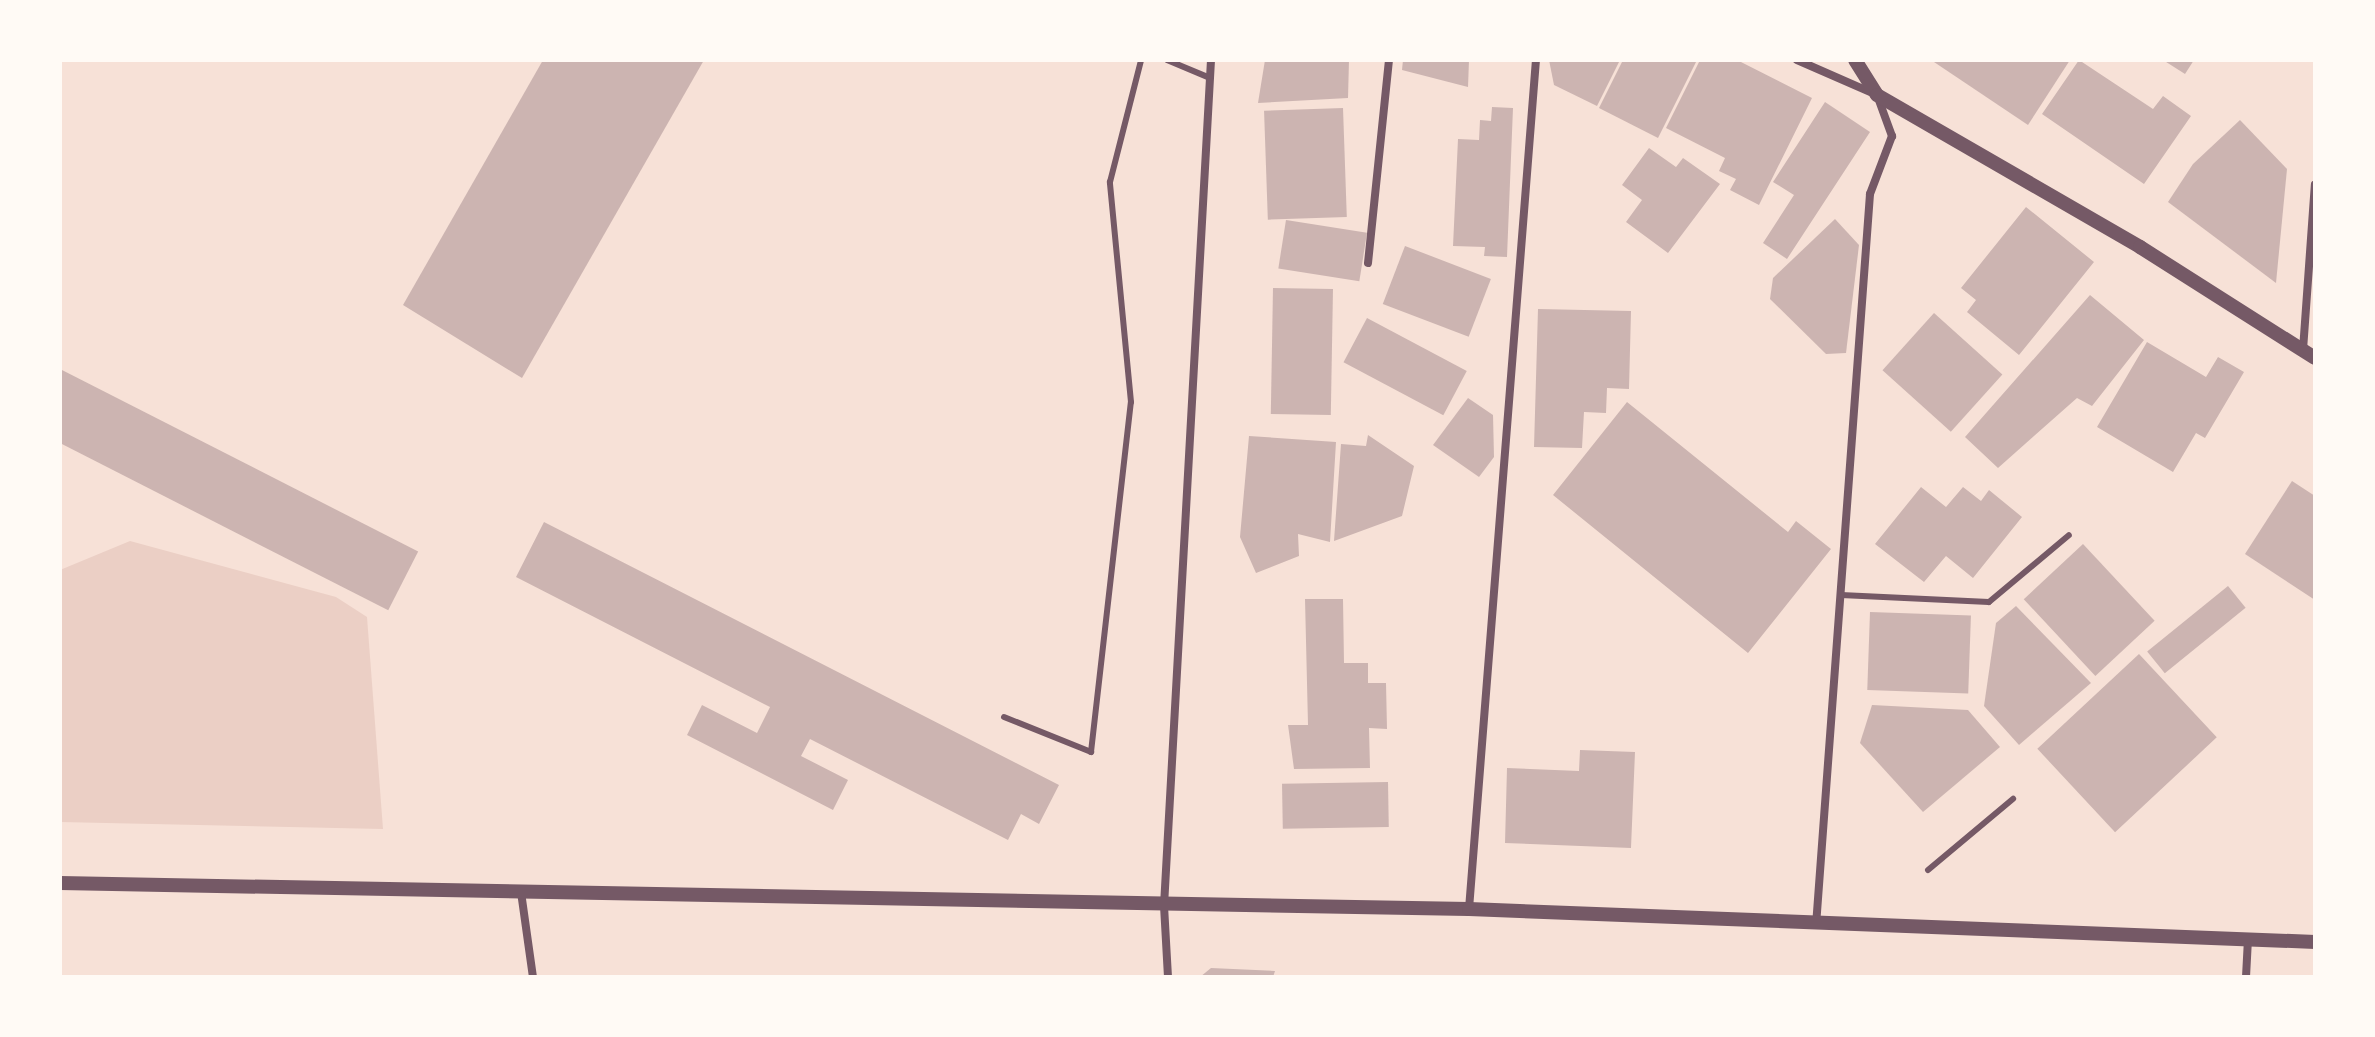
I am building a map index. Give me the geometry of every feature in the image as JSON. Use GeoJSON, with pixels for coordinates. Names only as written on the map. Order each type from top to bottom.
{"type":"FeatureCollection","features":[{"type":"Feature","properties":{"kind":"street"},"geometry":{"type":"LineString","coordinates":[[1168,977],[1164,906],[1211,60]]}},
{"type":"Feature","properties":{"kind":"street"},"geometry":{"type":"LineString","coordinates":[[1368,263],[1389,60]]}},
{"type":"Feature","properties":{"kind":"street"},"geometry":{"type":"LineString","coordinates":[[1469,909],[1536,60]]}},
{"type":"Feature","properties":{"kind":"street"},"geometry":{"type":"LineString","coordinates":[[1797,60],[1877,95],[2140,247],[2309,354]]}},
{"type":"Feature","properties":{"kind":"street"},"geometry":{"type":"LineString","coordinates":[[1816,925],[1870,194],[1892,136],[1877,95],[1855,60]]}},
{"type":"Feature","properties":{"kind":"street"},"geometry":{"type":"LineString","coordinates":[[2309,354],[2315,184]]}},
{"type":"Feature","properties":{"kind":"street"},"geometry":{"type":"LineString","coordinates":[[60,883],[1164,906],[1469,909],[1816,925],[2315,942]]}},
{"type":"Feature","properties":{"kind":"street"},"geometry":{"type":"LineString","coordinates":[[521,892],[533,977]]}},
{"type":"Feature","properties":{"kind":"street"},"geometry":{"type":"LineString","coordinates":[[2246,977],[2248,940]]}},
{"type":"Feature","properties":{"kind":"lane"},"geometry":{"type":"LineString","coordinates":[[1004,717],[1091,752],[1131,402],[1110,182],[1141,60]]}},
{"type":"Feature","properties":{"kind":"lane"},"geometry":{"type":"LineString","coordinates":[[1167,60],[1210,78]]}},
{"type":"Feature","properties":{"kind":"lane"},"geometry":{"type":"LineString","coordinates":[[1841,595],[1989,602],[2069,535]]}},
{"type":"Feature","properties":{"kind":"lane"},"geometry":{"type":"LineString","coordinates":[[1928,870],[2013,799]]}},
{"type":"Feature","properties":{"kind":"shaded area"},"geometry":{"type":"Polygon","coordinates":[[[130,541],[336,597],[367,617],[383,829],[60,822],[60,570],[130,541]]]}},
{"type":"Feature","properties":{"kind":"building"},"geometry":{"type":"Polygon","coordinates":[[[543,60],[704,60],[522,378],[403,305],[543,60]]]}},
{"type":"Feature","properties":{"kind":"building"},"geometry":{"type":"Polygon","coordinates":[[[1265,60],[1349,60],[1348,98],[1258,103],[1265,60]]]}},
{"type":"Feature","properties":{"kind":"building"},"geometry":{"type":"Polygon","coordinates":[[[1403,60],[1469,60],[1468,87],[1402,70],[1403,60]]]}},
{"type":"Feature","properties":{"kind":"building"},"geometry":{"type":"Polygon","coordinates":[[[1549,60],[1620,60],[1597,106],[1554,85],[1549,60]]]}},
{"type":"Feature","properties":{"kind":"building"},"geometry":{"type":"Polygon","coordinates":[[[1623,60],[1697,60],[1658,138],[1599,108],[1623,60]]]}},
{"type":"Feature","properties":{"kind":"building"},"geometry":{"type":"Polygon","coordinates":[[[1700,60],[1737,60],[1812,98],[1759,205],[1730,190],[1736,179],[1719,171],[1725,158],[1666,128],[1700,60]]]}},
{"type":"Feature","properties":{"kind":"building"},"geometry":{"type":"Polygon","coordinates":[[[1931,60],[2070,60],[2028,125],[1931,60]]]}},
{"type":"Feature","properties":{"kind":"building"},"geometry":{"type":"Polygon","coordinates":[[[2079,60],[2153,109],[2163,96],[2191,116],[2144,184],[2042,114],[2079,60]]]}},
{"type":"Feature","properties":{"kind":"building"},"geometry":{"type":"Polygon","coordinates":[[[2163,60],[2194,60],[2185,74],[2163,60]]]}},
{"type":"Feature","properties":{"kind":"building"},"geometry":{"type":"Polygon","coordinates":[[[1825,102],[1870,132],[1787,259],[1763,243],[1794,195],[1773,182],[1825,102]]]}},
{"type":"Feature","properties":{"kind":"building"},"geometry":{"type":"Polygon","coordinates":[[[1492,107],[1513,108],[1507,257],[1484,256],[1485,247],[1453,246],[1458,139],[1479,140],[1480,120],[1491,121],[1492,107]]]}},
{"type":"Feature","properties":{"kind":"building"},"geometry":{"type":"Polygon","coordinates":[[[1343,108],[1347,217],[1268,220],[1264,111],[1343,108]]]}},
{"type":"Feature","properties":{"kind":"building"},"geometry":{"type":"Polygon","coordinates":[[[2240,120],[2287,169],[2276,283],[2168,202],[2193,164],[2240,120]]]}},
{"type":"Feature","properties":{"kind":"building"},"geometry":{"type":"Polygon","coordinates":[[[1649,148],[1676,167],[1683,158],[1720,184],[1668,253],[1626,222],[1642,200],[1622,185],[1649,148]]]}},
{"type":"Feature","properties":{"kind":"building"},"geometry":{"type":"Polygon","coordinates":[[[2026,207],[2094,262],[2019,355],[1967,312],[1976,300],[1961,288],[2026,207]]]}},
{"type":"Feature","properties":{"kind":"building"},"geometry":{"type":"Polygon","coordinates":[[[1835,219],[1859,245],[1846,353],[1826,354],[1770,299],[1773,278],[1835,219]]]}},
{"type":"Feature","properties":{"kind":"building"},"geometry":{"type":"Polygon","coordinates":[[[1286,220],[1367,233],[1359,281],[1278,268],[1286,220]]]}},
{"type":"Feature","properties":{"kind":"building"},"geometry":{"type":"Polygon","coordinates":[[[1405,246],[1491,279],[1469,337],[1383,304],[1405,246]]]}},
{"type":"Feature","properties":{"kind":"building"},"geometry":{"type":"Polygon","coordinates":[[[1273,288],[1333,289],[1331,415],[1271,414],[1273,288]]]}},
{"type":"Feature","properties":{"kind":"building"},"geometry":{"type":"Polygon","coordinates":[[[2090,295],[2144,340],[2092,406],[2077,398],[1998,468],[1965,437],[2090,295]]]}},
{"type":"Feature","properties":{"kind":"building"},"geometry":{"type":"Polygon","coordinates":[[[1538,309],[1631,311],[1629,389],[1607,388],[1606,413],[1584,412],[1582,448],[1534,447],[1538,309]]]}},
{"type":"Feature","properties":{"kind":"building"},"geometry":{"type":"Polygon","coordinates":[[[1934,313],[2002,375],[1951,432],[1882,370],[1934,313]]]}},
{"type":"Feature","properties":{"kind":"building"},"geometry":{"type":"Polygon","coordinates":[[[1367,318],[1467,371],[1443,415],[1344,362],[1367,318]]]}},
{"type":"Feature","properties":{"kind":"building"},"geometry":{"type":"Polygon","coordinates":[[[2147,342],[2206,377],[2218,357],[2244,372],[2205,438],[2196,433],[2173,472],[2097,427],[2147,342]]]}},
{"type":"Feature","properties":{"kind":"building"},"geometry":{"type":"Polygon","coordinates":[[[60,369],[418,552],[388,610],[60,443],[60,369]]]}},
{"type":"Feature","properties":{"kind":"building"},"geometry":{"type":"Polygon","coordinates":[[[1468,398],[1493,415],[1494,457],[1479,477],[1433,445],[1468,398]]]}},
{"type":"Feature","properties":{"kind":"building"},"geometry":{"type":"Polygon","coordinates":[[[1627,402],[1788,532],[1796,521],[1831,549],[1748,653],[1553,495],[1627,402]]]}},
{"type":"Feature","properties":{"kind":"building"},"geometry":{"type":"Polygon","coordinates":[[[1368,435],[1414,466],[1402,516],[1334,541],[1341,444],[1366,446],[1368,435]]]}},
{"type":"Feature","properties":{"kind":"building"},"geometry":{"type":"Polygon","coordinates":[[[1249,436],[1336,442],[1330,542],[1298,534],[1299,556],[1256,573],[1240,537],[1249,436]]]}},
{"type":"Feature","properties":{"kind":"building"},"geometry":{"type":"Polygon","coordinates":[[[2292,481],[2315,496],[2315,600],[2245,554],[2292,481]]]}},
{"type":"Feature","properties":{"kind":"building"},"geometry":{"type":"Polygon","coordinates":[[[1921,487],[1946,507],[1963,487],[1981,501],[1989,490],[2022,517],[1973,578],[1946,556],[1924,582],[1875,544],[1921,487]]]}},
{"type":"Feature","properties":{"kind":"building"},"geometry":{"type":"Polygon","coordinates":[[[544,522],[1059,785],[1039,824],[1021,814],[1008,840],[810,739],[801,756],[848,780],[833,810],[687,735],[702,705],[757,733],[770,707],[516,577],[544,522]]]}},
{"type":"Feature","properties":{"kind":"building"},"geometry":{"type":"Polygon","coordinates":[[[2083,544],[2155,621],[2095,676],[2024,599],[2083,544]]]}},
{"type":"Feature","properties":{"kind":"building"},"geometry":{"type":"Polygon","coordinates":[[[2228,586],[2246,608],[2165,673],[2147,651],[2228,586]]]}},
{"type":"Feature","properties":{"kind":"building"},"geometry":{"type":"Polygon","coordinates":[[[1305,599],[1343,599],[1344,663],[1368,663],[1368,683],[1386,683],[1387,729],[1369,728],[1370,768],[1294,769],[1288,725],[1308,725],[1305,599]]]}},
{"type":"Feature","properties":{"kind":"building"},"geometry":{"type":"Polygon","coordinates":[[[2016,606],[2091,683],[2019,745],[1984,706],[1996,623],[2016,606]]]}},
{"type":"Feature","properties":{"kind":"building"},"geometry":{"type":"Polygon","coordinates":[[[1870,612],[1971,616],[1968,693],[1867,690],[1870,612]]]}},
{"type":"Feature","properties":{"kind":"building"},"geometry":{"type":"Polygon","coordinates":[[[2139,654],[2217,737],[2115,832],[2037,749],[2139,654]]]}},
{"type":"Feature","properties":{"kind":"building"},"geometry":{"type":"Polygon","coordinates":[[[1872,705],[1968,710],[2000,747],[1923,812],[1860,743],[1872,705]]]}},
{"type":"Feature","properties":{"kind":"building"},"geometry":{"type":"Polygon","coordinates":[[[1580,750],[1635,752],[1631,848],[1505,843],[1507,768],[1579,771],[1580,750]]]}},
{"type":"Feature","properties":{"kind":"building"},"geometry":{"type":"Polygon","coordinates":[[[1388,782],[1389,827],[1283,829],[1282,784],[1388,782]]]}},
{"type":"Feature","properties":{"kind":"building"},"geometry":{"type":"Polygon","coordinates":[[[1211,968],[1275,971],[1273,977],[1200,977],[1211,968]]]}}]}
